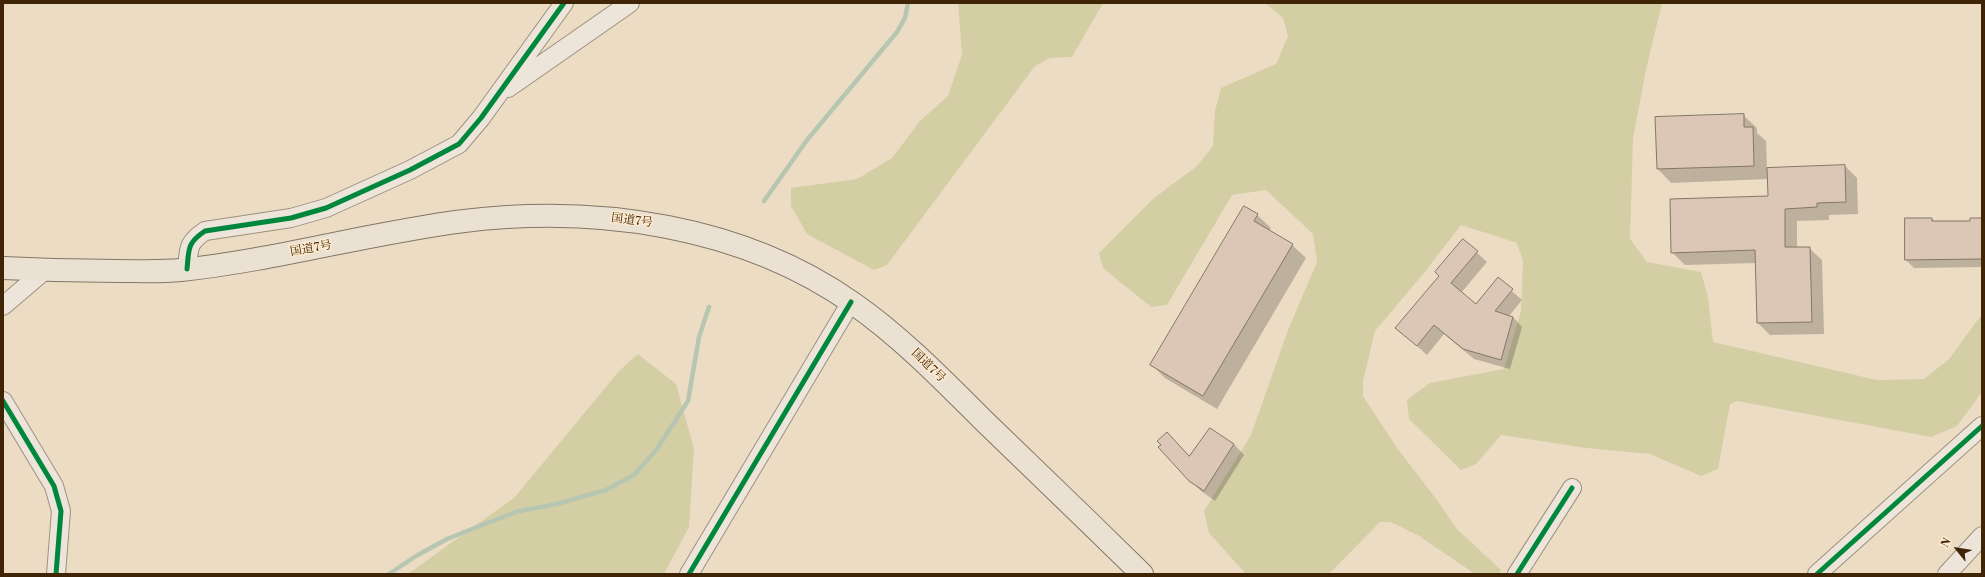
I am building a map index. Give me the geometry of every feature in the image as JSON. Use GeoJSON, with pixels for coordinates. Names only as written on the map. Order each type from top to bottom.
{"type":"FeatureCollection","features":[{"type":"Feature","properties":{"kind":"highway","name":"国道7号"},"geometry":{"type":"LineString","coordinates":[[3,268],[44,270],[186,270],[463,221],[529,215],[583,216],[656,223],[714,238],[783,263],[851,302],[898,337],[1142,574]]}},
{"type":"Feature","properties":{"kind":"street"},"geometry":{"type":"LineString","coordinates":[[186,270],[189,250],[194,239],[205,231],[291,218],[326,208],[378,185],[459,144],[497,95],[564,3]]}},
{"type":"Feature","properties":{"kind":"street"},"geometry":{"type":"LineString","coordinates":[[497,95],[630,3]]}},
{"type":"Feature","properties":{"kind":"street"},"geometry":{"type":"LineString","coordinates":[[3,306],[44,270]]}},
{"type":"Feature","properties":{"kind":"street"},"geometry":{"type":"LineString","coordinates":[[689,574],[851,302]]}},
{"type":"Feature","properties":{"kind":"street"},"geometry":{"type":"LineString","coordinates":[[3,401],[54,486],[61,511],[56,574]]}},
{"type":"Feature","properties":{"kind":"street"},"geometry":{"type":"LineString","coordinates":[[1817,574],[1982,426]]}},
{"type":"Feature","properties":{"kind":"street"},"geometry":{"type":"LineString","coordinates":[[1517,574],[1572,488]]}},
{"type":"Feature","properties":{"kind":"street"},"geometry":{"type":"LineString","coordinates":[[1947,574],[1982,536]]}},
{"type":"Feature","properties":{"kind":"shaded area"},"geometry":{"type":"Polygon","coordinates":[[[958,3],[1103,3],[1072,57],[1050,58],[1035,66],[887,265],[874,270],[807,234],[791,206],[791,188],[857,179],[892,158],[920,121],[948,96],[962,55],[958,3]]]}},
{"type":"Feature","properties":{"kind":"shaded area"},"geometry":{"type":"Polygon","coordinates":[[[1265,3],[1662,3],[1645,74],[1633,139],[1630,239],[1647,262],[1701,272],[1708,297],[1713,342],[1877,380],[1924,379],[1949,359],[1982,314],[1982,392],[1957,426],[1931,437],[1737,401],[1730,404],[1718,469],[1701,476],[1650,454],[1586,448],[1501,435],[1476,464],[1461,470],[1409,419],[1407,400],[1430,383],[1504,369],[1521,311],[1523,261],[1517,243],[1461,225],[1424,273],[1375,331],[1363,381],[1363,396],[1397,448],[1440,504],[1456,528],[1501,570],[1499,574],[1475,574],[1419,536],[1391,522],[1380,522],[1329,574],[1246,574],[1209,533],[1204,511],[1251,435],[1288,330],[1317,262],[1313,234],[1266,190],[1232,195],[1167,305],[1151,307],[1103,268],[1099,253],[1154,198],[1197,166],[1213,146],[1215,111],[1221,88],[1276,64],[1288,36],[1283,18],[1265,3]]]}},
{"type":"Feature","properties":{"kind":"shaded area"},"geometry":{"type":"Polygon","coordinates":[[[638,354],[676,384],[694,449],[689,527],[664,574],[408,574],[515,497],[619,371],[638,354]]]}},
{"type":"Feature","properties":{"kind":"building"},"geometry":{"type":"Polygon","coordinates":[[[1744,114],[1744,127],[1753,127],[1754,166],[1657,169],[1655,117],[1744,114]]]}},
{"type":"Feature","properties":{"kind":"building"},"geometry":{"type":"Polygon","coordinates":[[[1845,165],[1846,202],[1817,203],[1817,207],[1785,209],[1785,247],[1810,247],[1812,322],[1757,323],[1755,250],[1671,253],[1670,199],[1768,196],[1767,168],[1845,165]]]}},
{"type":"Feature","properties":{"kind":"building"},"geometry":{"type":"Polygon","coordinates":[[[1244,206],[1258,214],[1254,221],[1293,244],[1203,396],[1150,365],[1244,206]]]}},
{"type":"Feature","properties":{"kind":"building"},"geometry":{"type":"Polygon","coordinates":[[[1905,218],[1932,218],[1932,221],[1970,221],[1970,218],[1982,218],[1982,259],[1905,260],[1905,218]]]}},
{"type":"Feature","properties":{"kind":"building"},"geometry":{"type":"Polygon","coordinates":[[[1463,239],[1478,251],[1451,283],[1476,304],[1498,277],[1513,289],[1495,311],[1513,317],[1501,360],[1463,349],[1434,325],[1417,346],[1395,328],[1439,276],[1435,272],[1463,239]]]}},
{"type":"Feature","properties":{"kind":"building"},"geometry":{"type":"Polygon","coordinates":[[[1210,428],[1234,444],[1204,491],[1189,481],[1158,447],[1161,445],[1157,441],[1167,432],[1189,456],[1210,428]]]}},
{"type":"Feature","properties":{"kind":"waterway"},"geometry":{"type":"LineString","coordinates":[[764,201],[807,140],[897,32],[905,18],[908,3]]}},
{"type":"Feature","properties":{"kind":"waterway"},"geometry":{"type":"LineString","coordinates":[[389,574],[416,556],[447,539],[519,511],[557,504],[606,490],[634,475],[657,449],[688,401],[699,337],[709,307]]}},
{"type":"Feature","properties":{"kind":"cycle path"},"geometry":{"type":"LineString","coordinates":[[187,269],[190,247],[195,239],[205,231],[291,218],[326,208],[410,170],[459,144],[481,118],[564,3]]}},
{"type":"Feature","properties":{"kind":"cycle path"},"geometry":{"type":"LineString","coordinates":[[689,574],[851,302]]}},
{"type":"Feature","properties":{"kind":"cycle path"},"geometry":{"type":"LineString","coordinates":[[3,401],[54,486],[61,511],[56,574]]}},
{"type":"Feature","properties":{"kind":"cycle path"},"geometry":{"type":"LineString","coordinates":[[1817,574],[1982,426]]}},
{"type":"Feature","properties":{"kind":"cycle path"},"geometry":{"type":"LineString","coordinates":[[1517,574],[1572,488]]}}]}
